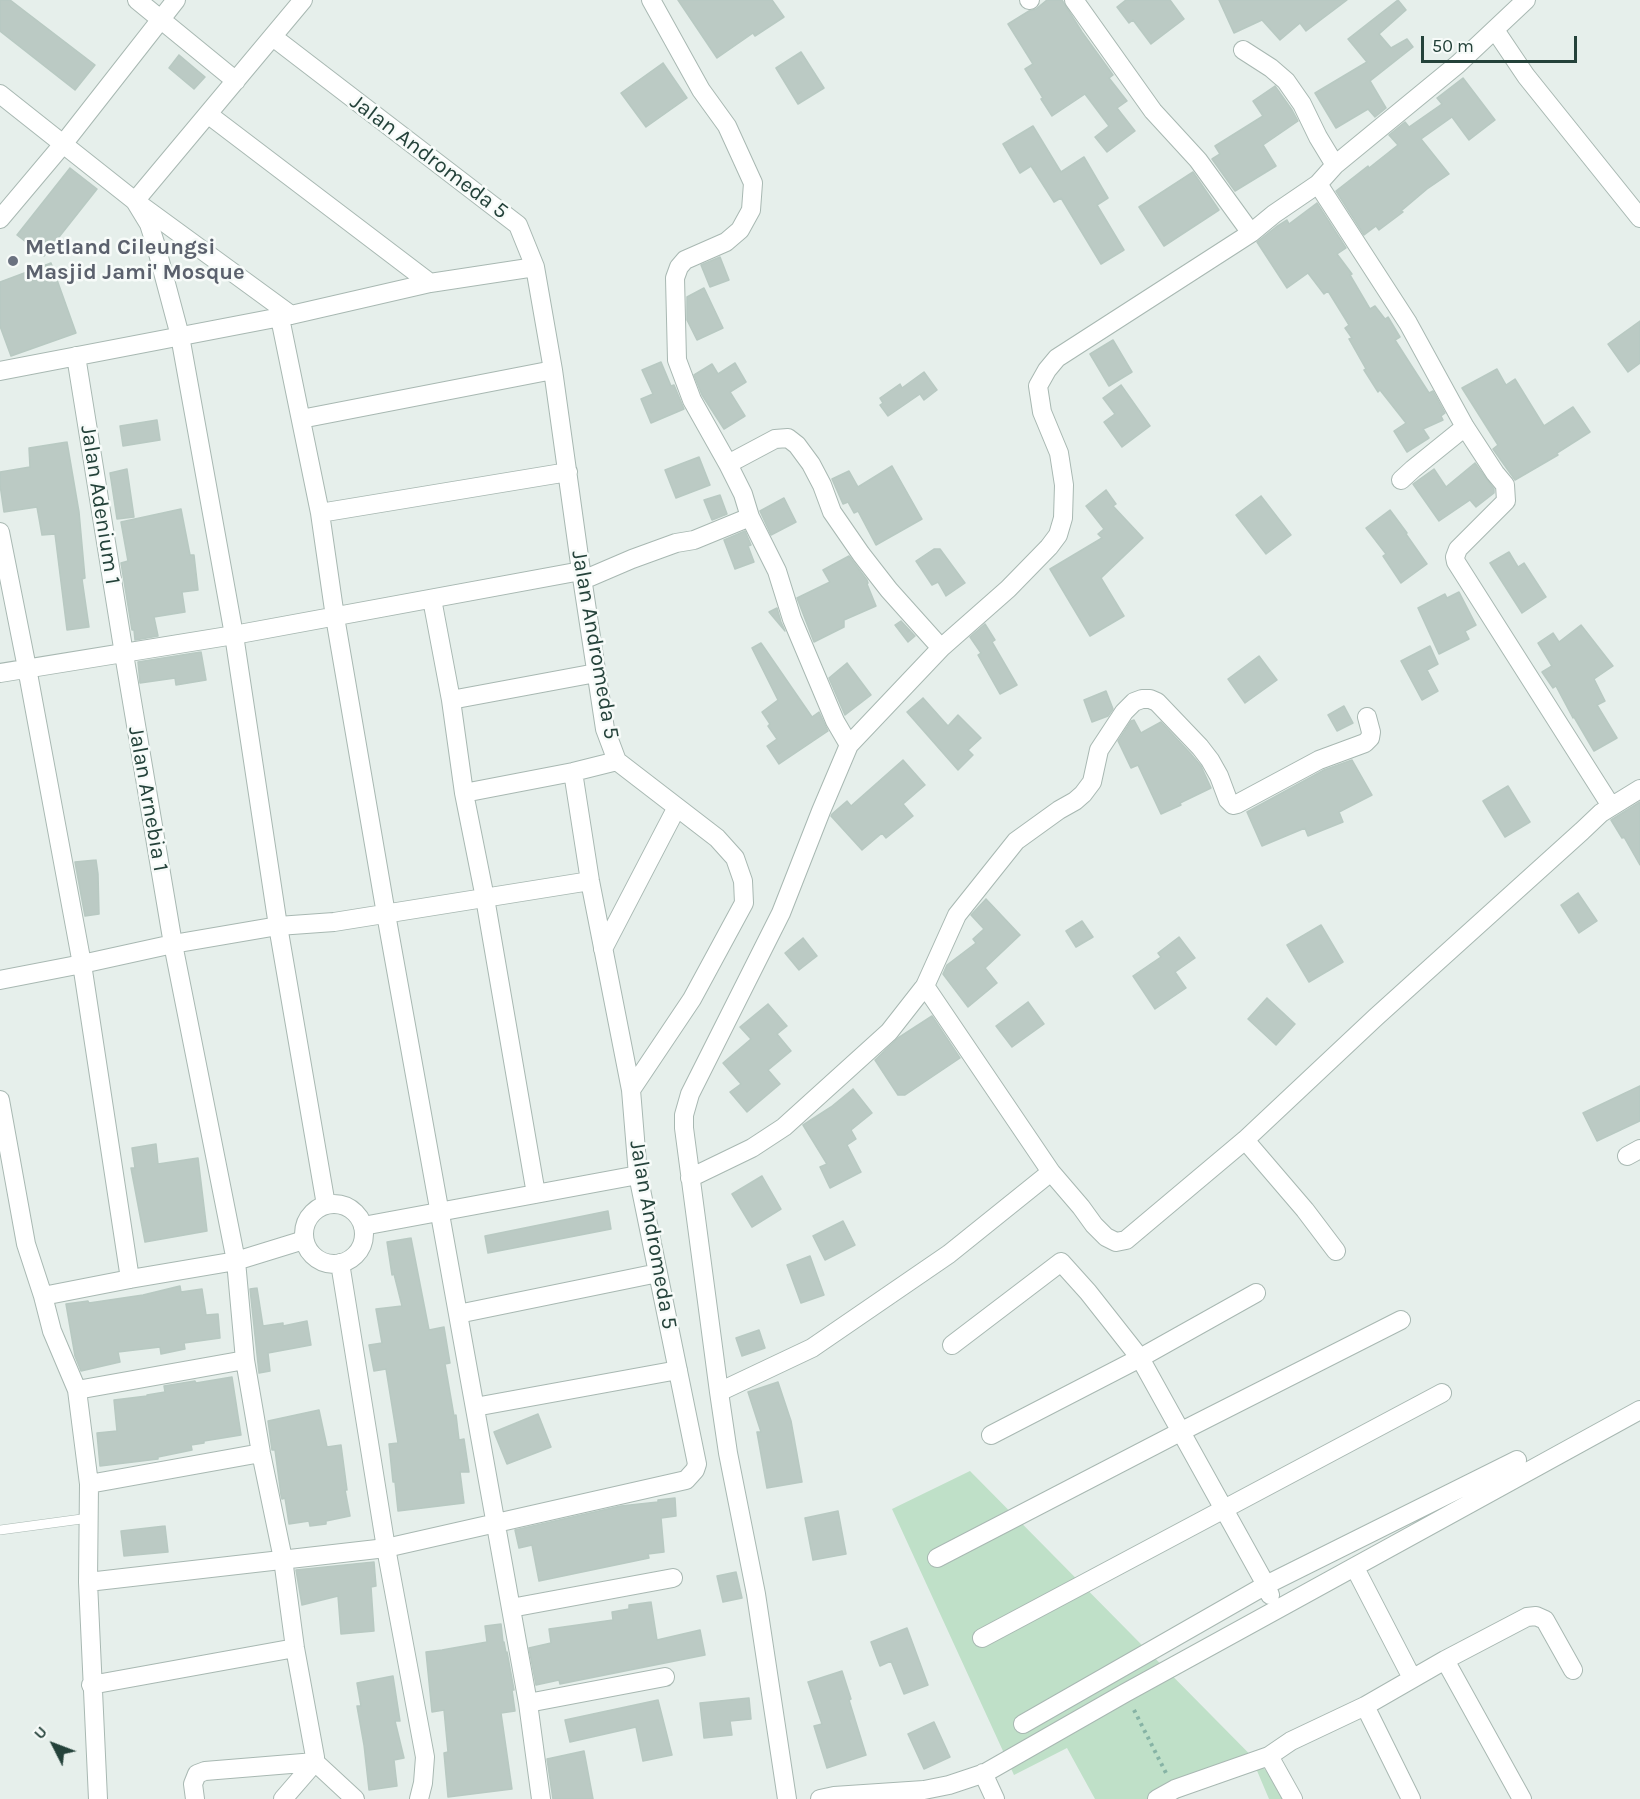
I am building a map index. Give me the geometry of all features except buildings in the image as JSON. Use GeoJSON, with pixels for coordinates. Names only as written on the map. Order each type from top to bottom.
{"type":"FeatureCollection","features":[{"type":"Feature","properties":{"kind":"street"},"geometry":{"type":"LineString","coordinates":[[137,0],[236,81]]}},
{"type":"Feature","properties":{"kind":"street"},"geometry":{"type":"LineString","coordinates":[[0,219],[64,143],[176,0]]}},
{"type":"Feature","properties":{"kind":"street"},"geometry":{"type":"LineString","coordinates":[[135,201],[303,0]]}},
{"type":"Feature","properties":{"kind":"street"},"geometry":{"type":"LineString","coordinates":[[651,0],[701,90],[727,126],[753,183],[750,210],[740,230],[726,242],[685,260],[679,267],[675,278],[676,360],[692,400],[743,494],[750,517],[777,571],[792,619],[835,721],[849,745]]}},
{"type":"Feature","properties":{"kind":"street"},"geometry":{"type":"LineString","coordinates":[[1074,0],[1153,111],[1198,160],[1251,233]]}},
{"type":"Feature","properties":{"kind":"street"},"geometry":{"type":"LineString","coordinates":[[787,1799],[758,1604],[728,1453],[719,1392],[684,1128],[687,1103],[781,913],[849,745],[941,648],[1008,589],[1049,547],[1058,534],[1063,518],[1064,485],[1059,453],[1042,412],[1038,386],[1047,370],[1058,358],[1251,233],[1318,184],[1335,165],[1458,64],[1526,0]]}},
{"type":"Feature","properties":{"kind":"street"},"geometry":{"type":"LineString","coordinates":[[1495,30],[1526,76],[1640,218]]}},
{"type":"Feature","properties":{"kind":"street","name":"Jalan Andromeda 5"},"geometry":{"type":"LineString","coordinates":[[273,37],[518,225],[535,267],[554,370],[605,729],[617,761],[717,837],[735,858],[743,881],[744,903],[692,999],[631,1090],[638,1175],[697,1464],[695,1470],[686,1480],[495,1522]]}},
{"type":"Feature","properties":{"kind":"street"},"geometry":{"type":"LineString","coordinates":[[1243,50],[1286,81],[1302,104],[1335,165]]}},
{"type":"Feature","properties":{"kind":"street"},"geometry":{"type":"LineString","coordinates":[[0,94],[286,316],[301,419],[320,513],[335,617],[386,914],[528,1703],[541,1799]]}},
{"type":"Feature","properties":{"kind":"street"},"geometry":{"type":"LineString","coordinates":[[208,115],[430,283]]}},
{"type":"Feature","properties":{"kind":"street"},"geometry":{"type":"LineString","coordinates":[[1318,184],[1408,323],[1465,427],[1494,473],[1505,485],[1506,501],[1458,549],[1456,562],[1611,806]]}},
{"type":"Feature","properties":{"kind":"street"},"geometry":{"type":"LineString","coordinates":[[135,201],[149,224],[180,336],[234,635],[278,926],[326,1205]]}},
{"type":"Feature","properties":{"kind":"street"},"geometry":{"type":"LineString","coordinates":[[0,371],[286,316],[430,283],[535,267]]}},
{"type":"Feature","properties":{"kind":"street","name":"Jalan Adenium 1"},"geometry":{"type":"LineString","coordinates":[[76,357],[124,654]]}},
{"type":"Feature","properties":{"kind":"street"},"geometry":{"type":"LineString","coordinates":[[301,419],[554,370]]}},
{"type":"Feature","properties":{"kind":"street"},"geometry":{"type":"LineString","coordinates":[[1401,480],[1465,427]]}},
{"type":"Feature","properties":{"kind":"street"},"geometry":{"type":"LineString","coordinates":[[728,464],[775,439],[788,438],[797,445],[811,464],[832,512],[861,554],[889,590],[941,648]]}},
{"type":"Feature","properties":{"kind":"street"},"geometry":{"type":"LineString","coordinates":[[320,513],[568,472]]}},
{"type":"Feature","properties":{"kind":"street"},"geometry":{"type":"LineString","coordinates":[[0,673],[124,654],[432,599],[582,575],[676,543],[694,540],[750,517]]}},
{"type":"Feature","properties":{"kind":"street"},"geometry":{"type":"LineString","coordinates":[[0,532],[3,572],[27,668],[82,964],[130,1279]]}},
{"type":"Feature","properties":{"kind":"street"},"geometry":{"type":"LineString","coordinates":[[432,599],[451,700],[464,793],[485,898],[536,1194]]}},
{"type":"Feature","properties":{"kind":"street","name":"Jalan Arnebia 1"},"geometry":{"type":"LineString","coordinates":[[124,654],[173,944],[236,1261],[245,1360],[283,1559],[315,1762]]}},
{"type":"Feature","properties":{"kind":"street"},"geometry":{"type":"LineString","coordinates":[[451,700],[596,673]]}},
{"type":"Feature","properties":{"kind":"street"},"geometry":{"type":"LineString","coordinates":[[690,1178],[752,1148],[784,1127],[889,1032],[925,986],[957,915],[1016,841],[1083,794],[1092,782],[1099,750],[1124,712],[1134,702],[1142,699],[1158,702],[1210,760],[1228,800],[1233,805],[1319,760],[1365,743],[1370,738],[1371,732],[1367,717]]}},
{"type":"Feature","properties":{"kind":"street"},"geometry":{"type":"LineString","coordinates":[[464,793],[617,761]]}},
{"type":"Feature","properties":{"kind":"street"},"geometry":{"type":"LineString","coordinates":[[573,772],[590,881],[631,1090]]}},
{"type":"Feature","properties":{"kind":"street"},"geometry":{"type":"LineString","coordinates":[[925,986],[1051,1172],[1106,1237],[1116,1242],[1126,1240],[1245,1140],[1376,1017],[1601,813],[1640,789]]}},
{"type":"Feature","properties":{"kind":"street"},"geometry":{"type":"LineString","coordinates":[[603,949],[677,807]]}},
{"type":"Feature","properties":{"kind":"street"},"geometry":{"type":"LineString","coordinates":[[0,980],[173,944],[278,926],[334,922],[590,881]]}},
{"type":"Feature","properties":{"kind":"street"},"geometry":{"type":"LineString","coordinates":[[0,1100],[26,1244],[52,1331],[77,1390],[89,1484],[88,1582],[98,1799]]}},
{"type":"Feature","properties":{"kind":"street"},"geometry":{"type":"LineString","coordinates":[[1245,1140],[1305,1210],[1336,1251]]}},
{"type":"Feature","properties":{"kind":"street"},"geometry":{"type":"LineString","coordinates":[[719,1392],[812,1348],[949,1254],[1051,1172]]}},
{"type":"Feature","properties":{"kind":"street"},"geometry":{"type":"LineString","coordinates":[[363,1226],[638,1175]]}},
{"type":"Feature","properties":{"kind":"street"},"geometry":{"type":"LineString","coordinates":[[326,1205],[341,1205],[348,1208],[354,1212],[363,1226],[364,1234],[359,1249],[354,1256],[340,1263],[317,1259],[307,1248],[304,1240],[308,1218],[326,1205]]}},
{"type":"Feature","properties":{"kind":"street"},"geometry":{"type":"LineString","coordinates":[[43,1296],[236,1261],[304,1240]]}},
{"type":"Feature","properties":{"kind":"street"},"geometry":{"type":"LineString","coordinates":[[952,1345],[1061,1262],[1140,1358],[1266,1585],[1276,1611]]}},
{"type":"Feature","properties":{"kind":"street"},"geometry":{"type":"LineString","coordinates":[[340,1263],[386,1548],[424,1757],[423,1783],[419,1799]]}},
{"type":"Feature","properties":{"kind":"street"},"geometry":{"type":"LineString","coordinates":[[458,1314],[658,1273]]}},
{"type":"Feature","properties":{"kind":"street"},"geometry":{"type":"LineString","coordinates":[[992,1435],[1140,1358],[1256,1293]]}},
{"type":"Feature","properties":{"kind":"street"},"geometry":{"type":"LineString","coordinates":[[938,1558],[1401,1320]]}},
{"type":"Feature","properties":{"kind":"street"},"geometry":{"type":"LineString","coordinates":[[77,1390],[245,1360]]}},
{"type":"Feature","properties":{"kind":"street"},"geometry":{"type":"LineString","coordinates":[[475,1407],[678,1370]]}},
{"type":"Feature","properties":{"kind":"street"},"geometry":{"type":"LineString","coordinates":[[982,1638],[1442,1393]]}},
{"type":"Feature","properties":{"kind":"street"},"geometry":{"type":"LineString","coordinates":[[820,1799],[924,1790],[949,1785],[983,1773],[1640,1410]]}},
{"type":"Feature","properties":{"kind":"street"},"geometry":{"type":"LineString","coordinates":[[89,1484],[261,1453]]}},
{"type":"Feature","properties":{"kind":"street"},"geometry":{"type":"LineString","coordinates":[[1023,1724],[1266,1585],[1517,1460]]}},
{"type":"Feature","properties":{"kind":"street"},"geometry":{"type":"LineString","coordinates":[[88,1582],[386,1548],[495,1522]]}},
{"type":"Feature","properties":{"kind":"street"},"geometry":{"type":"LineString","coordinates":[[1355,1568],[1412,1678]]}},
{"type":"Feature","properties":{"kind":"street"},"geometry":{"type":"LineString","coordinates":[[511,1608],[673,1578]]}},
{"type":"Feature","properties":{"kind":"street"},"geometry":{"type":"LineString","coordinates":[[1156,1799],[1175,1789],[1269,1756],[1291,1741],[1365,1706],[1445,1659],[1527,1617],[1536,1616],[1545,1620],[1573,1670]]}},
{"type":"Feature","properties":{"kind":"street"},"geometry":{"type":"LineString","coordinates":[[91,1685],[296,1648]]}},
{"type":"Feature","properties":{"kind":"street"},"geometry":{"type":"LineString","coordinates":[[1445,1659],[1522,1799]]}},
{"type":"Feature","properties":{"kind":"street"},"geometry":{"type":"LineString","coordinates":[[528,1703],[665,1677]]}},
{"type":"Feature","properties":{"kind":"street"},"geometry":{"type":"LineString","coordinates":[[1365,1706],[1411,1799]]}},
{"type":"Feature","properties":{"kind":"street"},"geometry":{"type":"LineString","coordinates":[[1269,1756],[1293,1799]]}},
{"type":"Feature","properties":{"kind":"street"},"geometry":{"type":"LineString","coordinates":[[283,1799],[315,1762]]}},
{"type":"Feature","properties":{"kind":"street"},"geometry":{"type":"LineString","coordinates":[[195,1799],[193,1784],[197,1774],[205,1771],[315,1762],[355,1799]]}},
{"type":"Feature","properties":{"kind":"street"},"geometry":{"type":"LineString","coordinates":[[983,1773],[996,1799]]}},
{"type":"Feature","properties":{"kind":"lane"},"geometry":{"type":"LineString","coordinates":[[0,1530],[88,1518]]}},
{"type":"Feature","properties":{"kind":"path"},"geometry":{"type":"LineString","coordinates":[[1125,1694],[1175,1789]]}},
{"type":"Feature","properties":{"kind":"green space"},"geometry":{"type":"Polygon","coordinates":[[[970,1471],[1294,1799],[1269,1799],[1255,1766],[1228,1775],[1177,1799],[1095,1799],[1067,1748],[1014,1775],[892,1509],[970,1471]]]}},
{"type":"Feature","properties":{"kind":"place","name":"Metland Cileungsi Masjid Jami' Mosque"},"geometry":{"type":"Point","coordinates":[13,261]}}]}
